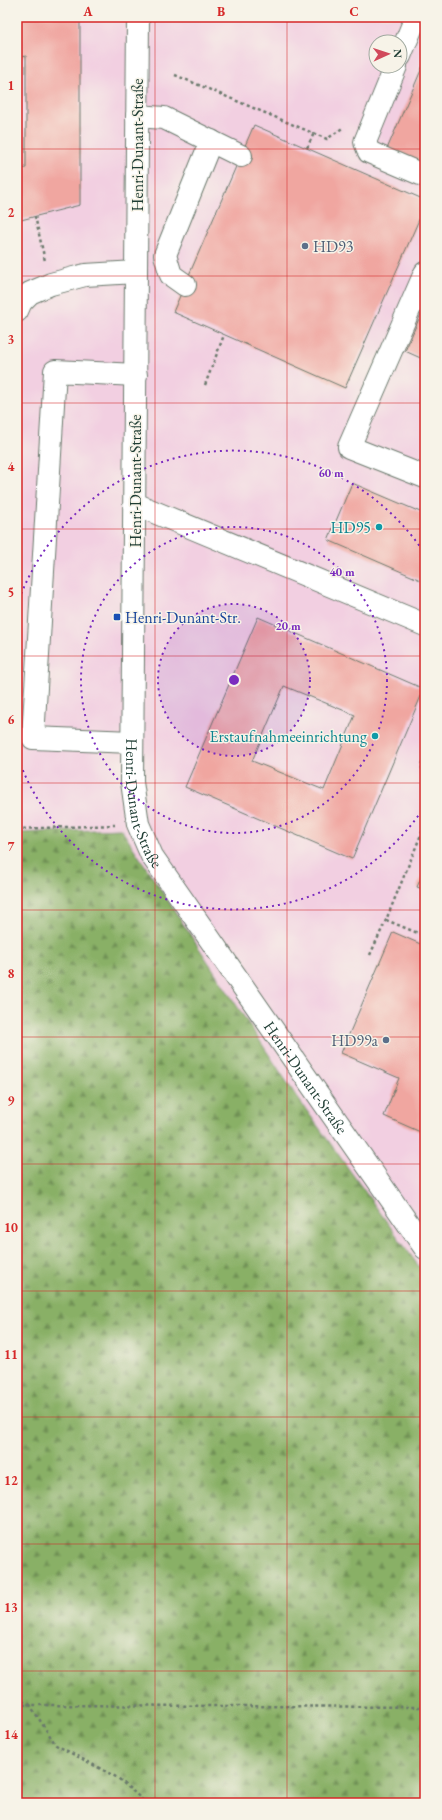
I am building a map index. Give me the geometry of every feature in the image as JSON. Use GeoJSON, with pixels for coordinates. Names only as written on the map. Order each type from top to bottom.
{"type":"FeatureCollection","features":[{"type":"Feature","properties":{"kind":"street","name":"Henri-Dunant-Straße"},"geometry":{"type":"LineString","coordinates":[[138,17],[132,742],[132,782],[138,824],[152,856],[425,1248]]}},
{"type":"Feature","properties":{"kind":"street"},"geometry":{"type":"LineString","coordinates":[[408,36],[416,17]]}},
{"type":"Feature","properties":{"kind":"street"},"geometry":{"type":"LineString","coordinates":[[393,74],[365,142],[369,152],[425,176]]}},
{"type":"Feature","properties":{"kind":"street"},"geometry":{"type":"LineString","coordinates":[[137,116],[164,118],[241,156]]}},
{"type":"Feature","properties":{"kind":"street"},"geometry":{"type":"LineString","coordinates":[[185,285],[170,276],[165,255],[211,141]]}},
{"type":"Feature","properties":{"kind":"street"},"geometry":{"type":"LineString","coordinates":[[17,311],[23,293],[85,275],[136,272]]}},
{"type":"Feature","properties":{"kind":"street"},"geometry":{"type":"LineString","coordinates":[[425,273],[348,447],[425,477]]}},
{"type":"Feature","properties":{"kind":"street"},"geometry":{"type":"LineString","coordinates":[[132,742],[33,738],[55,372],[136,375]]}},
{"type":"Feature","properties":{"kind":"street"},"geometry":{"type":"LineString","coordinates":[[135,504],[425,625]]}},
{"type":"Feature","properties":{"kind":"path"},"geometry":{"type":"LineString","coordinates":[[175,75],[327,138],[346,126]]}},
{"type":"Feature","properties":{"kind":"path"},"geometry":{"type":"LineString","coordinates":[[307,148],[314,133]]}},
{"type":"Feature","properties":{"kind":"path"},"geometry":{"type":"LineString","coordinates":[[35,216],[51,284]]}},
{"type":"Feature","properties":{"kind":"path"},"geometry":{"type":"LineString","coordinates":[[205,385],[224,335]]}},
{"type":"Feature","properties":{"kind":"path"},"geometry":{"type":"LineString","coordinates":[[425,756],[421,765],[425,777]]}},
{"type":"Feature","properties":{"kind":"path"},"geometry":{"type":"LineString","coordinates":[[17,829],[138,824]]}},
{"type":"Feature","properties":{"kind":"path"},"geometry":{"type":"LineString","coordinates":[[370,955],[425,825]]}},
{"type":"Feature","properties":{"kind":"path"},"geometry":{"type":"LineString","coordinates":[[386,920],[425,936]]}},
{"type":"Feature","properties":{"kind":"path"},"geometry":{"type":"LineString","coordinates":[[17,1698],[30,1705],[56,1745],[118,1778],[146,1803]]}},
{"type":"Feature","properties":{"kind":"path"},"geometry":{"type":"LineString","coordinates":[[17,1705],[425,1707]]}},
{"type":"Feature","properties":{"kind":"shaded area"},"geometry":{"type":"Polygon","coordinates":[[[17,17],[425,17],[425,1275],[294,1093],[121,829],[17,833],[17,17]]]}},
{"type":"Feature","properties":{"kind":"green space"},"geometry":{"type":"Polygon","coordinates":[[[121,829],[294,1093],[425,1275],[425,1803],[17,1803],[17,833],[121,829]]]}},
{"type":"Feature","properties":{"kind":"building"},"geometry":{"type":"Polygon","coordinates":[[[17,17],[80,17],[80,205],[17,221],[17,170],[26,168],[26,56],[17,58],[17,17]]]}},
{"type":"Feature","properties":{"kind":"building"},"geometry":{"type":"Polygon","coordinates":[[[425,61],[425,166],[387,149],[425,61]]]}},
{"type":"Feature","properties":{"kind":"building","name":"HD93"},"geometry":{"type":"Polygon","coordinates":[[[254,125],[425,200],[425,206],[345,388],[173,312],[254,125]]]}},
{"type":"Feature","properties":{"kind":"building"},"geometry":{"type":"Polygon","coordinates":[[[425,305],[425,360],[405,351],[425,305]]]}},
{"type":"Feature","properties":{"kind":"building","name":"HD95"},"geometry":{"type":"Polygon","coordinates":[[[352,483],[425,514],[425,582],[328,540],[352,483]]]}},
{"type":"Feature","properties":{"kind":"building","name":"Erstaufnahmeeinrichtung"},"geometry":{"type":"Polygon","coordinates":[[[258,617],[424,689],[352,859],[185,787],[258,617]],[[284,686],[252,761],[324,790],[355,715],[284,686]]]}},
{"type":"Feature","properties":{"kind":"building"},"geometry":{"type":"Polygon","coordinates":[[[425,869],[425,890],[417,887],[425,869]]]}},
{"type":"Feature","properties":{"kind":"building","name":"HD99a"},"geometry":{"type":"Polygon","coordinates":[[[393,932],[425,946],[425,1134],[384,1116],[399,1078],[341,1053],[393,932]]]}},
{"type":"Feature","properties":{"kind":"place","name":"HD93"},"geometry":{"type":"Point","coordinates":[305,246]}},
{"type":"Feature","properties":{"kind":"place","name":"HD95"},"geometry":{"type":"Point","coordinates":[379,527]}},
{"type":"Feature","properties":{"kind":"place","name":"Henri-Dunant-Str."},"geometry":{"type":"Point","coordinates":[117,617]}},
{"type":"Feature","properties":{"kind":"place","name":"Erstaufnahmeeinrichtung"},"geometry":{"type":"Point","coordinates":[375,736]}},
{"type":"Feature","properties":{"kind":"place","name":"HD99a"},"geometry":{"type":"Point","coordinates":[386,1040]}}]}
